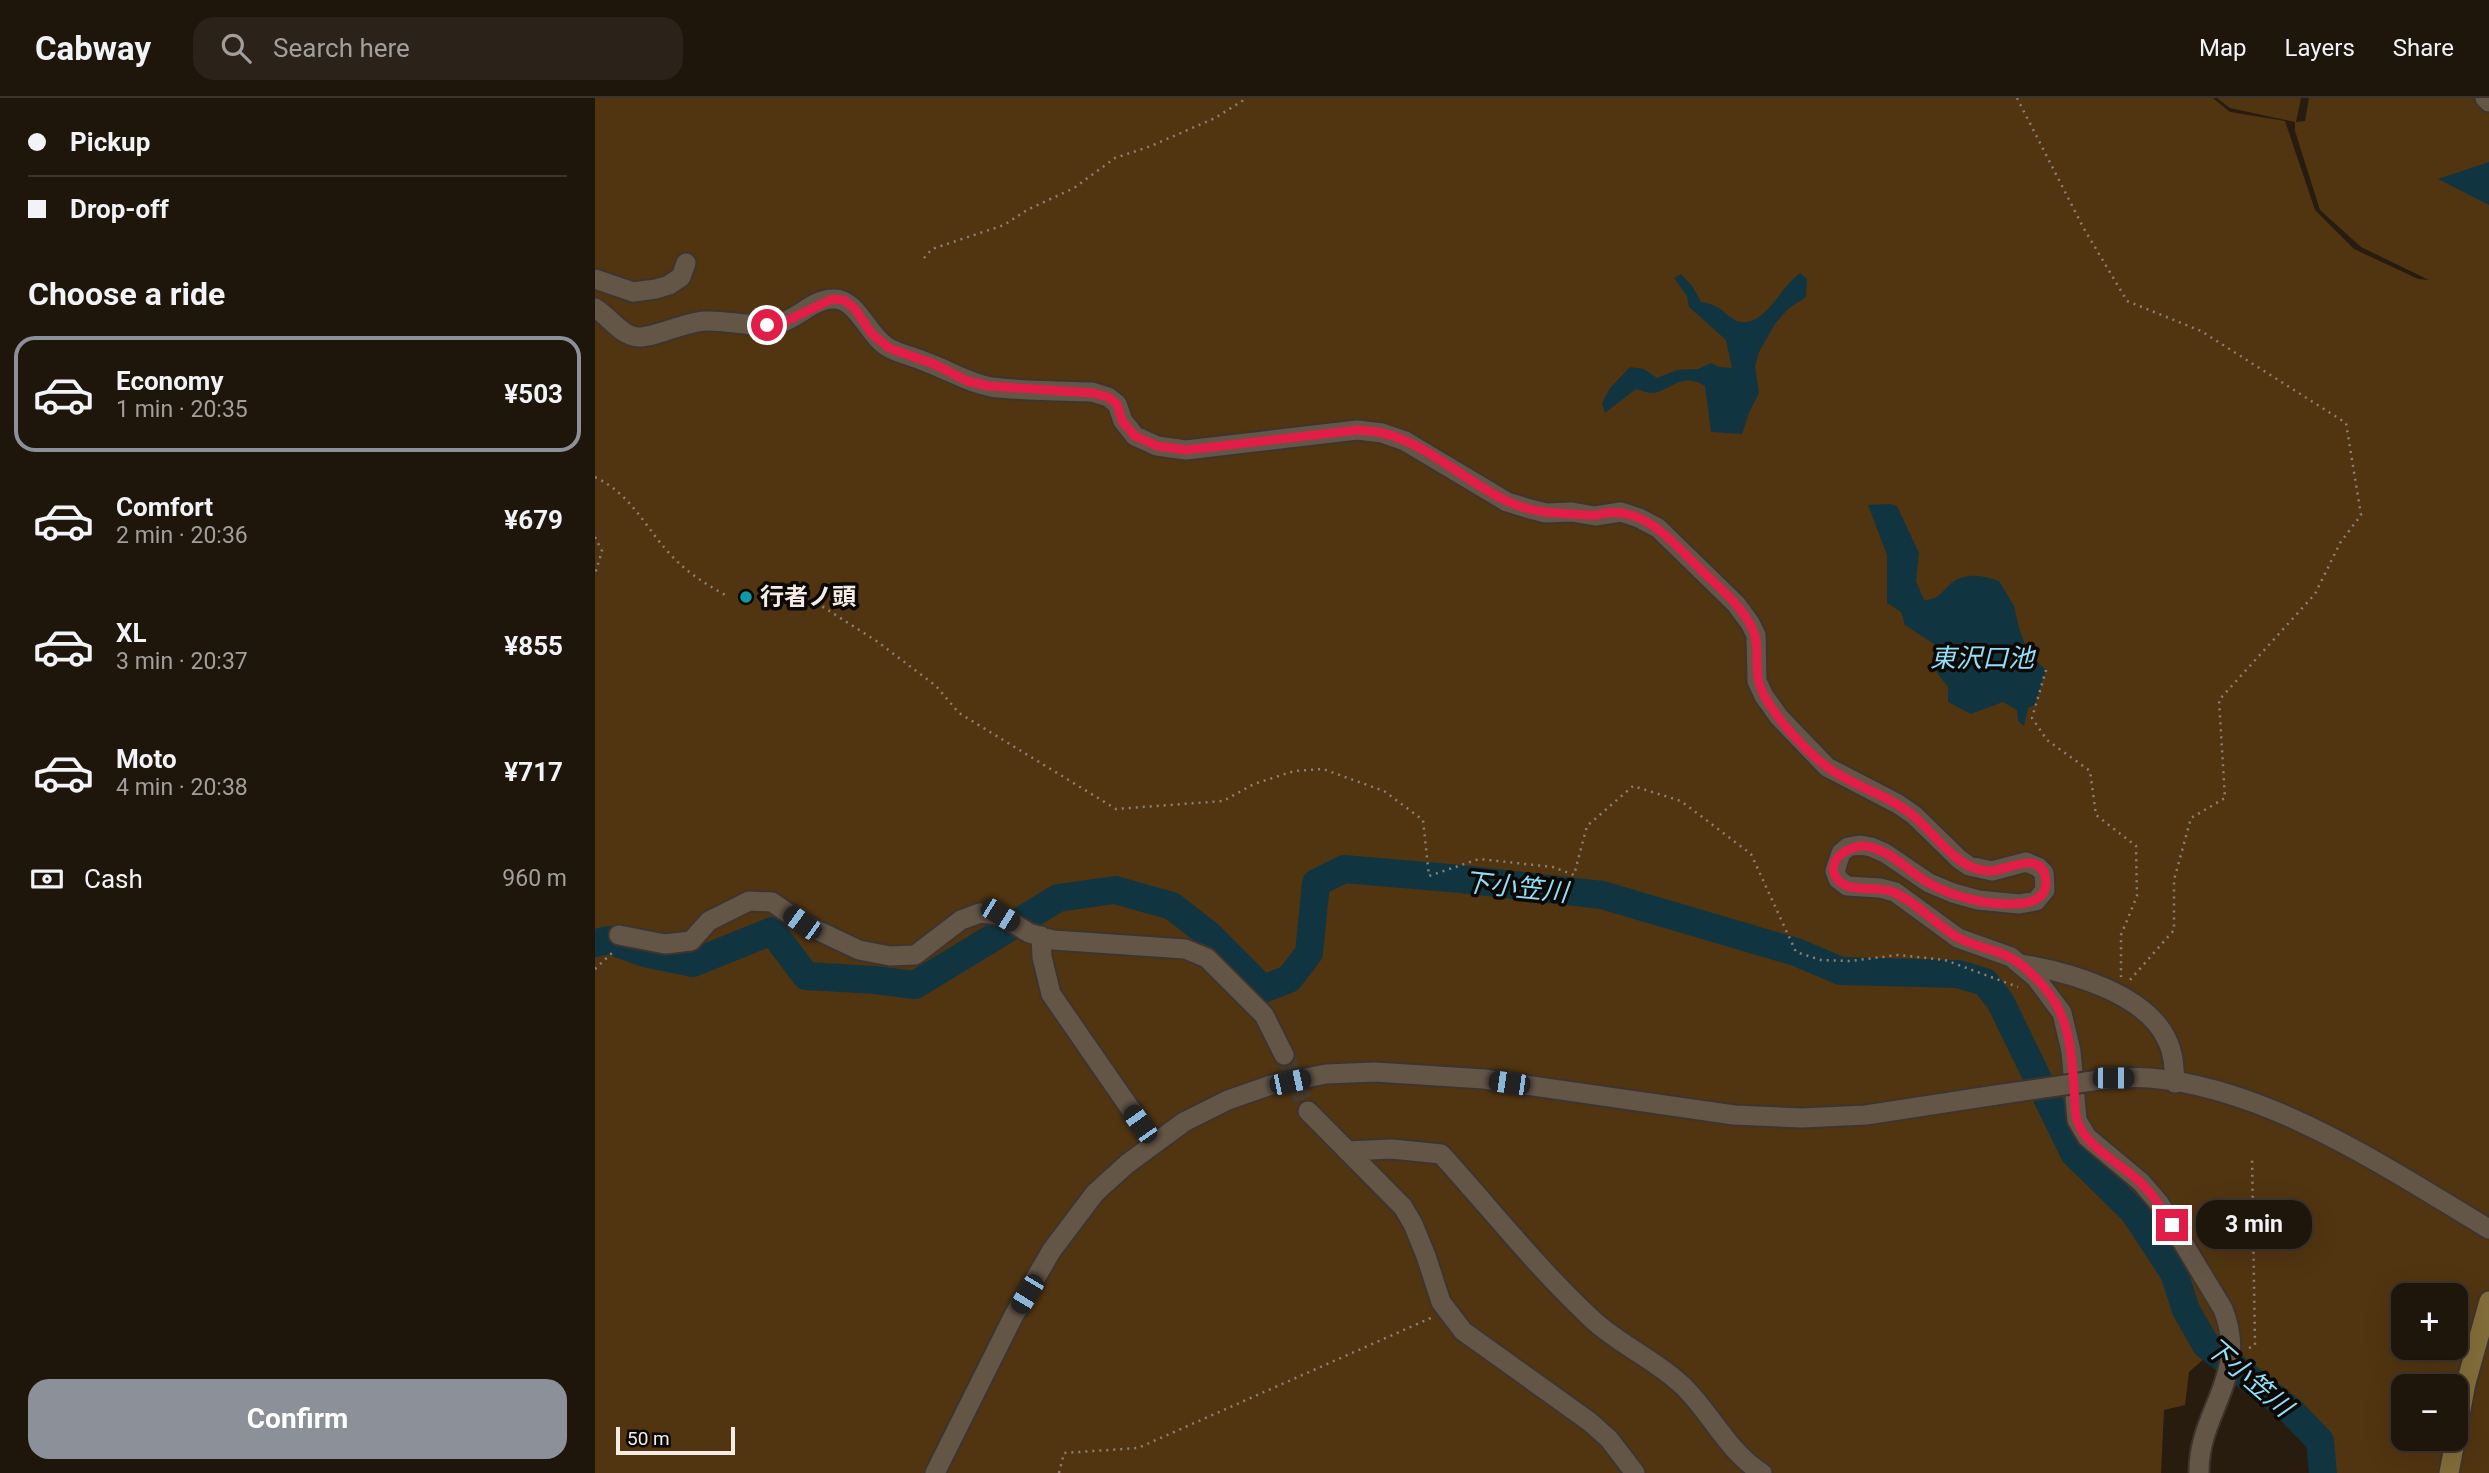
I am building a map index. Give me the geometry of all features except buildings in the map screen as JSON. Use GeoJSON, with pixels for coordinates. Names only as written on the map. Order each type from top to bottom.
{"type":"FeatureCollection","features":[{"type":"Feature","properties":{"kind":"main road"},"geometry":{"type":"LineString","coordinates":[[2449,1473],[2466,1383],[2489,1301]]}},
{"type":"Feature","properties":{"kind":"street"},"geometry":{"type":"LineString","coordinates":[[595,279],[633,292],[656,289],[681,277],[686,263]]}},
{"type":"Feature","properties":{"kind":"street"},"geometry":{"type":"LineString","coordinates":[[595,307],[627,334],[640,338],[685,324],[705,321],[767,325],[782,323],[819,303],[832,299],[844,300],[855,309],[871,333],[889,348],[934,364],[967,381],[989,386],[1092,393],[1108,397],[1117,404],[1122,421],[1135,436],[1157,446],[1186,450],[1357,430],[1382,433],[1405,441],[1507,502],[1546,513],[1571,512],[1595,516],[1621,512],[1658,528],[1736,604],[1756,635],[1758,681],[1764,696],[1786,724],[1827,767],[1906,810],[1969,866],[1992,871],[2026,862],[2044,873],[2045,890],[2036,901],[2019,904],[1978,900],[1929,883],[1885,853],[1860,845],[1848,847],[1841,853],[1835,871],[1837,879],[1847,886],[1880,888],[1895,892],[1958,938],[2011,957],[2036,978],[2062,1013],[2071,1051],[2077,1120],[2087,1138],[2141,1182],[2159,1203],[2223,1309],[2231,1328],[2232,1349],[2228,1379],[2200,1454],[2199,1473]]}},
{"type":"Feature","properties":{"kind":"street"},"geometry":{"type":"LineString","coordinates":[[617,941],[665,944],[691,941],[709,921],[748,901],[772,902],[802,923],[859,950],[890,956],[915,956],[961,920],[980,913],[1000,915],[1029,933],[1041,936],[1096,944],[1185,949],[1207,958],[1264,1015],[1283,1055]]}},
{"type":"Feature","properties":{"kind":"street"},"geometry":{"type":"LineString","coordinates":[[1041,936],[1042,957],[1051,994],[1154,1143]]}},
{"type":"Feature","properties":{"kind":"street"},"geometry":{"type":"LineString","coordinates":[[2021,964],[2049,969],[2115,993],[2143,1009],[2167,1038],[2172,1054],[2175,1083]]}},
{"type":"Feature","properties":{"kind":"street"},"geometry":{"type":"LineString","coordinates":[[935,1473],[1014,1315],[1052,1250],[1095,1193],[1154,1143],[1184,1122],[1228,1100],[1271,1085],[1326,1074],[1375,1072],[1484,1079],[1734,1115],[1802,1118],[1866,1115],[2113,1078],[2151,1078],[2246,1101],[2306,1125],[2357,1149],[2489,1228]]}},
{"type":"Feature","properties":{"kind":"street"},"geometry":{"type":"LineString","coordinates":[[1308,1111],[1403,1207],[1422,1245],[1441,1302],[1463,1331],[1590,1422],[1609,1439],[1635,1473]]}},
{"type":"Feature","properties":{"kind":"street"},"geometry":{"type":"LineString","coordinates":[[1347,1151],[1392,1149],[1441,1154],[1595,1322],[1648,1358],[1685,1388],[1737,1451],[1762,1473]]}},
{"type":"Feature","properties":{"kind":"path"},"geometry":{"type":"LineString","coordinates":[[924,258],[932,249],[1004,225],[1027,210],[1074,188],[1115,158],[1151,146],[1215,118],[1247,98]]}},
{"type":"Feature","properties":{"kind":"path"},"geometry":{"type":"LineString","coordinates":[[2017,98],[2083,228],[2127,301],[2201,331],[2346,423],[2361,515],[2340,543],[2315,594],[2219,700],[2225,798],[2191,818],[2174,880],[2174,930],[2129,980]]}},
{"type":"Feature","properties":{"kind":"path"},"geometry":{"type":"LineString","coordinates":[[595,477],[613,485],[643,516],[669,554],[696,579],[727,596]]}},
{"type":"Feature","properties":{"kind":"path"},"geometry":{"type":"LineString","coordinates":[[595,537],[602,551],[595,574]]}},
{"type":"Feature","properties":{"kind":"path"},"geometry":{"type":"LineString","coordinates":[[761,600],[784,607],[820,605],[879,642],[936,686],[959,713],[1117,809],[1223,801],[1254,783],[1294,771],[1323,769],[1384,791],[1423,820],[1429,876],[1479,859],[1553,867],[1574,875],[1587,826],[1633,786],[1681,801],[1751,854],[1796,952],[1821,960],[1850,961],[1898,955],[1945,960],[2026,990]]}},
{"type":"Feature","properties":{"kind":"path"},"geometry":{"type":"LineString","coordinates":[[2046,670],[2032,718],[2047,740],[2090,771],[2096,815],[2136,846],[2137,896],[2121,935],[2121,976]]}},
{"type":"Feature","properties":{"kind":"path"},"geometry":{"type":"LineString","coordinates":[[595,969],[612,953],[617,941]]}},
{"type":"Feature","properties":{"kind":"path"},"geometry":{"type":"LineString","coordinates":[[2232,1349],[2244,1350],[2255,1345],[2252,1157]]}},
{"type":"Feature","properties":{"kind":"path"},"geometry":{"type":"LineString","coordinates":[[1059,1473],[1064,1453],[1138,1448],[1448,1311]]}},
{"type":"Feature","properties":{"kind":"shaded area"},"geometry":{"type":"Polygon","coordinates":[[[595,98],[2213,98],[2230,112],[2285,121],[2315,210],[2354,249],[2418,279],[2429,280],[2361,247],[2320,210],[2295,131],[2295,122],[2230,108],[2217,98],[2301,98],[2296,122],[2305,121],[2309,98],[2489,98],[2489,1473],[2328,1473],[2318,1427],[2213,1351],[2189,1372],[2185,1405],[2164,1410],[2161,1473],[595,1473],[595,98]]]}},
{"type":"Feature","properties":{"kind":"water"},"geometry":{"type":"Polygon","coordinates":[[[2489,162],[2489,205],[2438,179],[2489,162]]]}},
{"type":"Feature","properties":{"kind":"water"},"geometry":{"type":"Polygon","coordinates":[[[1800,273],[1807,279],[1806,297],[1788,309],[1775,324],[1759,352],[1755,366],[1759,393],[1742,434],[1711,432],[1705,386],[1696,382],[1682,381],[1652,393],[1636,389],[1605,413],[1602,403],[1610,388],[1630,367],[1644,369],[1657,378],[1677,370],[1698,369],[1711,363],[1732,368],[1726,340],[1689,307],[1687,296],[1674,278],[1681,274],[1693,287],[1701,302],[1715,306],[1741,322],[1750,321],[1766,311],[1800,273]]]}},
{"type":"Feature","properties":{"kind":"water","name":"東沢口池"},"geometry":{"type":"Polygon","coordinates":[[[1868,505],[1897,506],[1919,553],[1916,581],[1924,600],[1937,596],[1953,582],[1964,577],[1982,576],[1999,581],[2014,606],[2025,644],[2035,660],[2046,670],[2035,705],[2028,708],[2024,726],[2018,721],[2017,710],[2003,702],[1971,714],[1948,702],[1948,687],[1937,673],[1937,646],[1905,625],[1901,612],[1887,603],[1887,555],[1868,505]]]}},
{"type":"Feature","properties":{"kind":"waterway","name":"下小笠川"},"geometry":{"type":"LineString","coordinates":[[595,943],[609,940],[644,953],[693,963],[772,931],[806,976],[915,985],[1058,898],[1115,890],[1172,906],[1208,934],[1263,989],[1289,979],[1309,953],[1316,883],[1344,869],[1602,895],[1796,952],[1841,971],[1958,974],[1985,982],[2000,1001],[2074,1153],[2134,1212],[2174,1273],[2186,1310],[2206,1345],[2289,1409],[2320,1441],[2323,1473]]}},
{"type":"Feature","properties":{"kind":"tunnel"},"geometry":{"type":"LineString","coordinates":[[1284,1055],[1308,1111]]}},
{"type":"Feature","properties":{"kind":"place","name":"行者ノ頭"},"geometry":{"type":"Point","coordinates":[746,597]}},
{"type":"Feature","properties":{"kind":"route"},"geometry":{"type":"LineString","coordinates":[[767,325],[782,323],[819,303],[832,299],[844,300],[855,309],[871,333],[889,348],[934,364],[967,381],[989,386],[1092,393],[1108,397],[1117,404],[1122,421],[1135,436],[1157,446],[1186,450],[1357,430],[1382,433],[1405,441],[1507,502],[1546,513],[1571,512],[1595,516],[1621,512],[1658,528],[1736,604],[1750,623],[1756,635],[1756,666],[1764,696],[1779,717],[1827,767],[1914,815],[1969,866],[1992,871],[2026,862],[2044,873],[2045,890],[2036,901],[2000,904],[1953,893],[1929,883],[1885,853],[1871,847],[1848,847],[1841,853],[1835,871],[1837,879],[1847,886],[1880,888],[1895,892],[1958,938],[2011,957],[2036,978],[2062,1013],[2071,1051],[2077,1120],[2087,1138],[2141,1182],[2159,1203],[2172,1225]]}}]}
